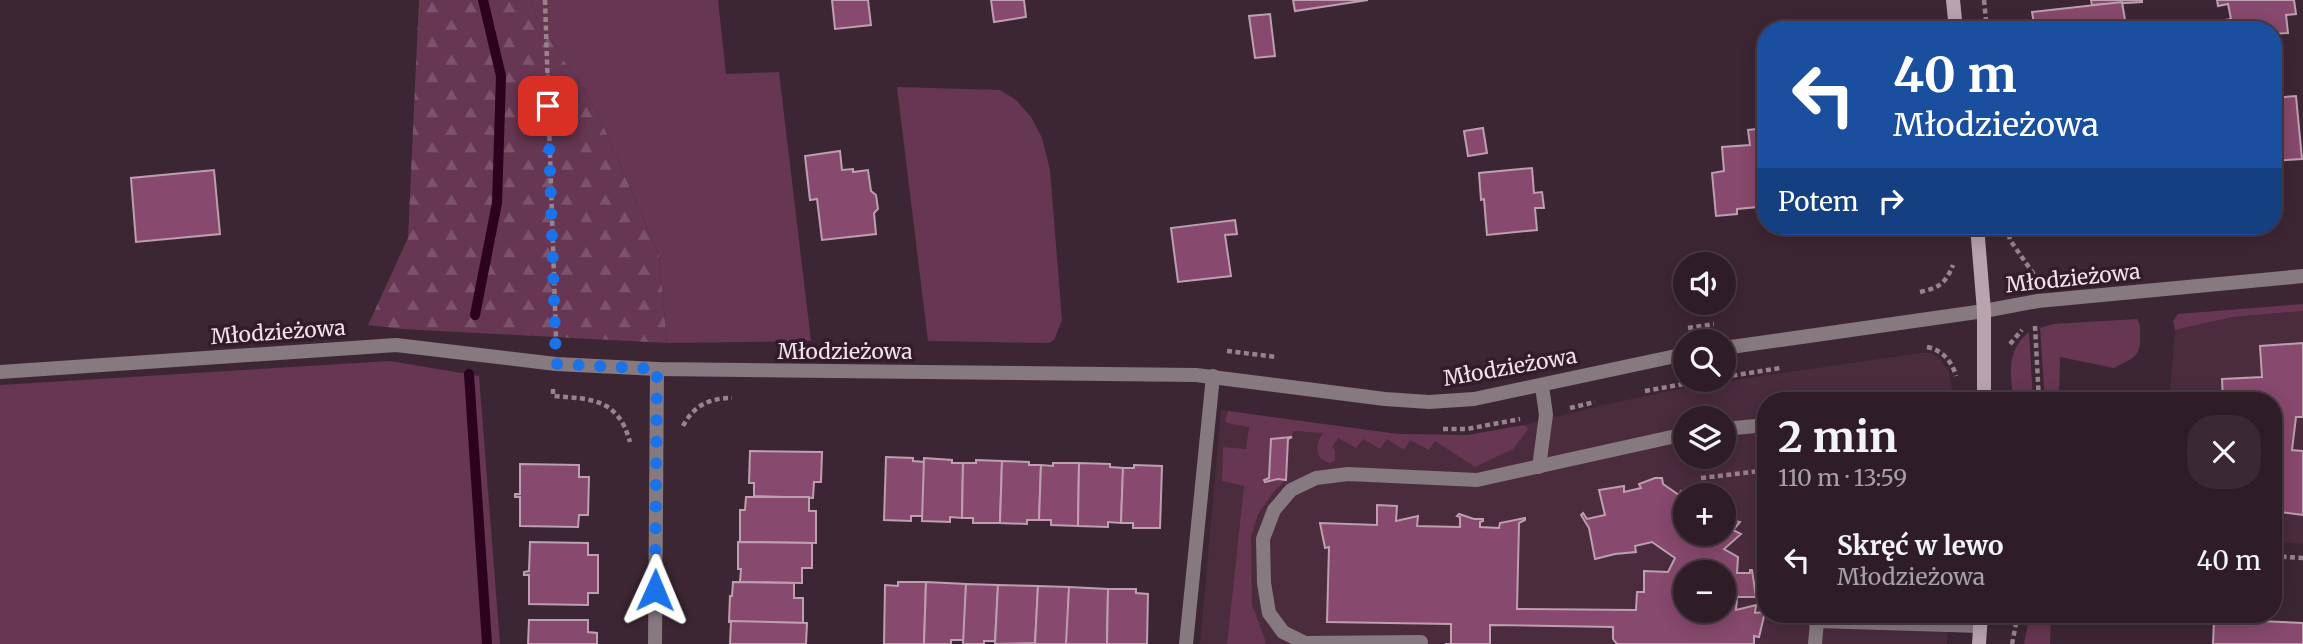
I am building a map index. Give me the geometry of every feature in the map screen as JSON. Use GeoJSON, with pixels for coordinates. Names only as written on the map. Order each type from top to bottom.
{"type":"FeatureCollection","features":[{"type":"Feature","properties":{"kind":"street"},"geometry":{"type":"LineString","coordinates":[[1953,0],[1955,21]]}},
{"type":"Feature","properties":{"kind":"street"},"geometry":{"type":"LineString","coordinates":[[1978,235],[1984,311],[1983,392]]}},
{"type":"Feature","properties":{"kind":"street","name":"Młodzieżowa"},"geometry":{"type":"LineString","coordinates":[[1736,346],[2038,301],[2303,276]]}},
{"type":"Feature","properties":{"kind":"street","name":"Młodzieżowa"},"geometry":{"type":"LineString","coordinates":[[0,372],[396,345],[556,364],[657,369],[1075,372],[1213,376],[1385,399],[1429,402],[1474,399],[1673,357]]}},
{"type":"Feature","properties":{"kind":"street"},"geometry":{"type":"LineString","coordinates":[[654,644],[657,369]]}},
{"type":"Feature","properties":{"kind":"street"},"geometry":{"type":"LineString","coordinates":[[1186,644],[1213,376]]}},
{"type":"Feature","properties":{"kind":"street"},"geometry":{"type":"LineString","coordinates":[[1539,467],[1546,415],[1542,386]]}},
{"type":"Feature","properties":{"kind":"street"},"geometry":{"type":"LineString","coordinates":[[1736,428],[1757,426]]}},
{"type":"Feature","properties":{"kind":"street"},"geometry":{"type":"LineString","coordinates":[[1421,642],[1305,643],[1282,638],[1269,613],[1264,583],[1263,540],[1274,510],[1291,490],[1316,478],[1348,474],[1477,480],[1673,437]]}},
{"type":"Feature","properties":{"kind":"street"},"geometry":{"type":"LineString","coordinates":[[1815,644],[1817,623]]}},
{"type":"Feature","properties":{"kind":"street"},"geometry":{"type":"LineString","coordinates":[[1979,644],[1981,623]]}},
{"type":"Feature","properties":{"kind":"path"},"geometry":{"type":"LineString","coordinates":[[545,0],[556,364],[552,396],[605,403],[622,422],[631,446]]}},
{"type":"Feature","properties":{"kind":"path"},"geometry":{"type":"LineString","coordinates":[[1984,0],[1986,21]]}},
{"type":"Feature","properties":{"kind":"path"},"geometry":{"type":"LineString","coordinates":[[2009,235],[2035,276],[2036,284]]}},
{"type":"Feature","properties":{"kind":"path"},"geometry":{"type":"LineString","coordinates":[[1916,293],[1935,289],[1943,284],[1954,262]]}},
{"type":"Feature","properties":{"kind":"path"},"geometry":{"type":"LineString","coordinates":[[2006,353],[2011,341],[2021,331],[2037,322],[2034,329],[2038,392]]}},
{"type":"Feature","properties":{"kind":"path"},"geometry":{"type":"LineString","coordinates":[[1683,329],[1723,323]]}},
{"type":"Feature","properties":{"kind":"path"},"geometry":{"type":"LineString","coordinates":[[1920,347],[1938,349],[1951,363],[1957,381]]}},
{"type":"Feature","properties":{"kind":"path"},"geometry":{"type":"LineString","coordinates":[[1218,350],[1281,358]]}},
{"type":"Feature","properties":{"kind":"path"},"geometry":{"type":"LineString","coordinates":[[1736,375],[1791,367]]}},
{"type":"Feature","properties":{"kind":"path"},"geometry":{"type":"LineString","coordinates":[[682,427],[687,417],[707,401],[738,398]]}},
{"type":"Feature","properties":{"kind":"path"},"geometry":{"type":"LineString","coordinates":[[1702,478],[1757,471]]}},
{"type":"Feature","properties":{"kind":"path"},"geometry":{"type":"LineString","coordinates":[[2282,557],[2303,558]]}},
{"type":"Feature","properties":{"kind":"path"},"geometry":{"type":"LineString","coordinates":[[2012,644],[2016,623]]}},
{"type":"Feature","properties":{"kind":"shaded area"},"geometry":{"type":"Polygon","coordinates":[[[2303,311],[2303,544],[2282,542],[2282,392],[2170,392],[2175,330],[2233,317],[2303,311]]]}},
{"type":"Feature","properties":{"kind":"shaded area"},"geometry":{"type":"Polygon","coordinates":[[[1931,353],[1940,359],[1949,372],[1952,392],[1757,392],[1757,623],[1948,623],[1947,644],[1200,644],[1221,410],[1398,434],[1468,435],[1524,425],[1673,390],[1736,392],[1736,380],[1931,353]]]}},
{"type":"Feature","properties":{"kind":"green space"},"geometry":{"type":"Polygon","coordinates":[[[419,0],[531,0],[537,19],[597,111],[659,255],[667,343],[368,325],[408,238],[419,0]]]}},
{"type":"Feature","properties":{"kind":"green space"},"geometry":{"type":"Polygon","coordinates":[[[531,0],[718,0],[726,74],[779,72],[811,341],[667,343],[659,255],[597,111],[537,19],[531,0]]]}},
{"type":"Feature","properties":{"kind":"green space"},"geometry":{"type":"Polygon","coordinates":[[[897,87],[1000,90],[1016,100],[1031,117],[1042,138],[1050,170],[1062,320],[1054,340],[1049,343],[928,341],[897,87]]]}},
{"type":"Feature","properties":{"kind":"green space"},"geometry":{"type":"Polygon","coordinates":[[[2303,304],[2303,311],[2233,317],[2175,330],[2173,321],[2178,314],[2303,304]]]}},
{"type":"Feature","properties":{"kind":"green space"},"geometry":{"type":"Polygon","coordinates":[[[2137,319],[2140,327],[2139,349],[2134,356],[2114,368],[2060,357],[2059,392],[2044,392],[2040,328],[2053,324],[2137,319]]]}},
{"type":"Feature","properties":{"kind":"green space"},"geometry":{"type":"Polygon","coordinates":[[[2029,332],[2032,392],[2013,392],[2011,364],[2016,347],[2029,332]]]}},
{"type":"Feature","properties":{"kind":"green space"},"geometry":{"type":"Polygon","coordinates":[[[390,361],[479,376],[500,644],[0,644],[0,385],[390,361]]]}},
{"type":"Feature","properties":{"kind":"green space"},"geometry":{"type":"Polygon","coordinates":[[[1228,411],[1398,434],[1468,435],[1524,425],[1528,429],[1513,449],[1475,467],[1435,441],[1429,450],[1410,440],[1404,450],[1387,439],[1380,449],[1363,439],[1356,448],[1338,438],[1332,447],[1335,450],[1335,461],[1329,463],[1321,459],[1317,449],[1323,433],[1293,431],[1292,437],[1271,439],[1269,478],[1265,481],[1286,480],[1275,490],[1258,514],[1251,537],[1252,605],[1266,642],[1227,644],[1244,486],[1222,481],[1223,447],[1246,449],[1249,427],[1227,423],[1225,420],[1228,411]]]}},
{"type":"Feature","properties":{"kind":"green space"},"geometry":{"type":"Polygon","coordinates":[[[2028,623],[2051,623],[2050,644],[2024,644],[2028,623]]]}},
{"type":"Feature","properties":{"kind":"building"},"geometry":{"type":"Polygon","coordinates":[[[832,0],[868,0],[871,25],[835,29],[832,0]]]}},
{"type":"Feature","properties":{"kind":"building"},"geometry":{"type":"Polygon","coordinates":[[[991,0],[1024,0],[1026,17],[994,22],[991,0]]]}},
{"type":"Feature","properties":{"kind":"building"},"geometry":{"type":"Polygon","coordinates":[[[1293,0],[1368,0],[1295,11],[1293,0]]]}},
{"type":"Feature","properties":{"kind":"building"},"geometry":{"type":"Polygon","coordinates":[[[2091,0],[2142,0],[2142,2],[2092,5],[2091,0]]]}},
{"type":"Feature","properties":{"kind":"building"},"geometry":{"type":"Polygon","coordinates":[[[2217,0],[2294,0],[2296,14],[2286,15],[2288,33],[2282,33],[2282,21],[2219,21],[2231,19],[2228,4],[2218,6],[2217,0]]]}},
{"type":"Feature","properties":{"kind":"building"},"geometry":{"type":"Polygon","coordinates":[[[2122,2],[2125,21],[2034,21],[2032,12],[2122,2]]]}},
{"type":"Feature","properties":{"kind":"building"},"geometry":{"type":"Polygon","coordinates":[[[1270,14],[1275,56],[1255,58],[1249,16],[1270,14]]]}},
{"type":"Feature","properties":{"kind":"building"},"geometry":{"type":"Polygon","coordinates":[[[2296,96],[2302,159],[2282,160],[2282,97],[2296,96]]]}},
{"type":"Feature","properties":{"kind":"building"},"geometry":{"type":"Polygon","coordinates":[[[1483,128],[1487,153],[1468,156],[1464,131],[1483,128]]]}},
{"type":"Feature","properties":{"kind":"building"},"geometry":{"type":"Polygon","coordinates":[[[1757,129],[1757,207],[1737,209],[1737,214],[1716,216],[1712,173],[1724,171],[1722,147],[1750,145],[1748,130],[1757,129]]]}},
{"type":"Feature","properties":{"kind":"building"},"geometry":{"type":"Polygon","coordinates":[[[840,151],[842,170],[868,170],[871,191],[876,195],[878,209],[874,213],[876,234],[822,240],[817,199],[810,200],[805,156],[840,151]]]}},
{"type":"Feature","properties":{"kind":"building"},"geometry":{"type":"Polygon","coordinates":[[[1532,168],[1534,193],[1542,192],[1544,208],[1535,208],[1537,230],[1487,235],[1479,173],[1532,168]]]}},
{"type":"Feature","properties":{"kind":"building"},"geometry":{"type":"Polygon","coordinates":[[[214,170],[220,234],[136,242],[131,178],[214,170]]]}},
{"type":"Feature","properties":{"kind":"building"},"geometry":{"type":"Polygon","coordinates":[[[1235,220],[1237,234],[1225,235],[1231,276],[1178,282],[1171,228],[1235,220]]]}},
{"type":"Feature","properties":{"kind":"building"},"geometry":{"type":"Polygon","coordinates":[[[2303,343],[2303,417],[2296,417],[2292,450],[2303,451],[2303,515],[2282,512],[2282,392],[2223,392],[2222,379],[2262,377],[2260,346],[2303,343]]]}},
{"type":"Feature","properties":{"kind":"building"},"geometry":{"type":"Polygon","coordinates":[[[1292,437],[1288,439],[1286,480],[1265,482],[1264,480],[1269,478],[1271,439],[1292,437]]]}},
{"type":"Feature","properties":{"kind":"building"},"geometry":{"type":"Polygon","coordinates":[[[750,451],[822,452],[821,482],[814,482],[813,498],[754,496],[754,483],[749,483],[750,451]]]}},
{"type":"Feature","properties":{"kind":"building"},"geometry":{"type":"Polygon","coordinates":[[[886,457],[913,458],[913,461],[925,462],[923,516],[911,516],[911,521],[884,520],[886,457]]]}},
{"type":"Feature","properties":{"kind":"building"},"geometry":{"type":"Polygon","coordinates":[[[924,458],[963,463],[962,518],[950,517],[950,522],[922,521],[924,458]]]}},
{"type":"Feature","properties":{"kind":"building"},"geometry":{"type":"Polygon","coordinates":[[[976,460],[1002,461],[1000,523],[973,523],[973,518],[962,518],[963,463],[976,463],[976,460]]]}},
{"type":"Feature","properties":{"kind":"building"},"geometry":{"type":"Polygon","coordinates":[[[1002,461],[1041,465],[1039,520],[1027,520],[1027,524],[1000,523],[1002,461]]]}},
{"type":"Feature","properties":{"kind":"building"},"geometry":{"type":"Polygon","coordinates":[[[1053,463],[1079,463],[1078,526],[1051,525],[1051,520],[1039,520],[1041,465],[1053,466],[1053,463]]]}},
{"type":"Feature","properties":{"kind":"building"},"geometry":{"type":"Polygon","coordinates":[[[1079,463],[1110,464],[1110,467],[1123,468],[1121,523],[1108,522],[1108,527],[1078,526],[1079,463]]]}},
{"type":"Feature","properties":{"kind":"building"},"geometry":{"type":"Polygon","coordinates":[[[520,464],[579,465],[579,477],[589,477],[588,515],[579,515],[578,527],[520,526],[520,497],[515,497],[515,494],[520,494],[520,464]]]}},
{"type":"Feature","properties":{"kind":"building"},"geometry":{"type":"Polygon","coordinates":[[[1134,465],[1162,466],[1160,528],[1133,528],[1133,523],[1121,523],[1123,468],[1134,468],[1134,465]]]}},
{"type":"Feature","properties":{"kind":"building"},"geometry":{"type":"Polygon","coordinates":[[[1655,478],[1662,478],[1663,484],[1673,491],[1673,546],[1727,546],[1724,549],[1738,557],[1737,573],[1750,573],[1752,570],[1756,597],[1737,597],[1736,610],[1736,560],[1674,560],[1675,558],[1652,542],[1635,546],[1636,552],[1595,559],[1589,528],[1581,515],[1583,513],[1587,519],[1605,515],[1599,490],[1624,486],[1624,492],[1641,488],[1639,484],[1655,478]]]}},
{"type":"Feature","properties":{"kind":"building"},"geometry":{"type":"Polygon","coordinates":[[[746,497],[809,497],[809,511],[816,511],[816,543],[740,542],[740,510],[745,510],[746,497]]]}},
{"type":"Feature","properties":{"kind":"building"},"geometry":{"type":"Polygon","coordinates":[[[1377,505],[1397,506],[1396,521],[1418,516],[1417,526],[1460,527],[1460,517],[1457,516],[1459,514],[1483,519],[1480,527],[1499,528],[1500,523],[1525,518],[1519,523],[1517,609],[1636,610],[1637,592],[1644,592],[1644,571],[1668,572],[1673,562],[1673,623],[1736,623],[1736,610],[1756,605],[1757,623],[1762,623],[1759,637],[1754,636],[1754,644],[1617,644],[1613,639],[1613,627],[1490,625],[1490,644],[1451,644],[1451,624],[1327,622],[1329,547],[1325,548],[1320,523],[1377,525],[1377,505]]]}},
{"type":"Feature","properties":{"kind":"building"},"geometry":{"type":"Polygon","coordinates":[[[530,542],[588,543],[588,555],[598,555],[598,593],[588,593],[588,605],[529,604],[529,575],[524,575],[524,572],[529,571],[530,542]]]}},
{"type":"Feature","properties":{"kind":"building"},"geometry":{"type":"Polygon","coordinates":[[[738,542],[812,543],[812,568],[802,568],[802,583],[740,582],[738,542]]]}},
{"type":"Feature","properties":{"kind":"building"},"geometry":{"type":"Polygon","coordinates":[[[733,582],[794,583],[794,598],[803,598],[803,623],[729,622],[733,582]]]}},
{"type":"Feature","properties":{"kind":"building"},"geometry":{"type":"Polygon","coordinates":[[[898,582],[926,582],[924,644],[884,644],[885,585],[898,586],[898,582]]]}},
{"type":"Feature","properties":{"kind":"building"},"geometry":{"type":"Polygon","coordinates":[[[926,582],[966,584],[964,640],[951,640],[951,644],[924,644],[926,582]]]}},
{"type":"Feature","properties":{"kind":"building"},"geometry":{"type":"Polygon","coordinates":[[[966,584],[998,585],[995,641],[963,644],[966,584]]]}},
{"type":"Feature","properties":{"kind":"building"},"geometry":{"type":"Polygon","coordinates":[[[998,585],[1038,586],[1035,643],[995,644],[998,585]]]}},
{"type":"Feature","properties":{"kind":"building"},"geometry":{"type":"Polygon","coordinates":[[[1038,586],[1069,587],[1067,644],[1035,644],[1038,586]]]}},
{"type":"Feature","properties":{"kind":"building"},"geometry":{"type":"Polygon","coordinates":[[[1069,587],[1108,589],[1107,644],[1066,644],[1069,587]]]}},
{"type":"Feature","properties":{"kind":"building"},"geometry":{"type":"Polygon","coordinates":[[[1108,589],[1136,589],[1136,593],[1148,594],[1147,644],[1107,644],[1108,589]]]}},
{"type":"Feature","properties":{"kind":"building"},"geometry":{"type":"Polygon","coordinates":[[[529,620],[588,620],[588,632],[597,633],[597,644],[528,644],[529,620]]]}},
{"type":"Feature","properties":{"kind":"building"},"geometry":{"type":"Polygon","coordinates":[[[731,621],[807,623],[806,644],[730,644],[731,621]]]}},
{"type":"Feature","properties":{"kind":"building"},"geometry":{"type":"Polygon","coordinates":[[[2214,623],[2303,623],[2303,644],[2213,644],[2214,623]]]}},
{"type":"Feature","properties":{"kind":"waterway"},"geometry":{"type":"LineString","coordinates":[[475,315],[497,203],[501,76],[483,0]]}},
{"type":"Feature","properties":{"kind":"waterway"},"geometry":{"type":"LineString","coordinates":[[469,374],[487,644]]}},
{"type":"Feature","properties":{"kind":"route"},"geometry":{"type":"LineString","coordinates":[[548,106],[556,364],[657,369],[655,590]]}}]}
